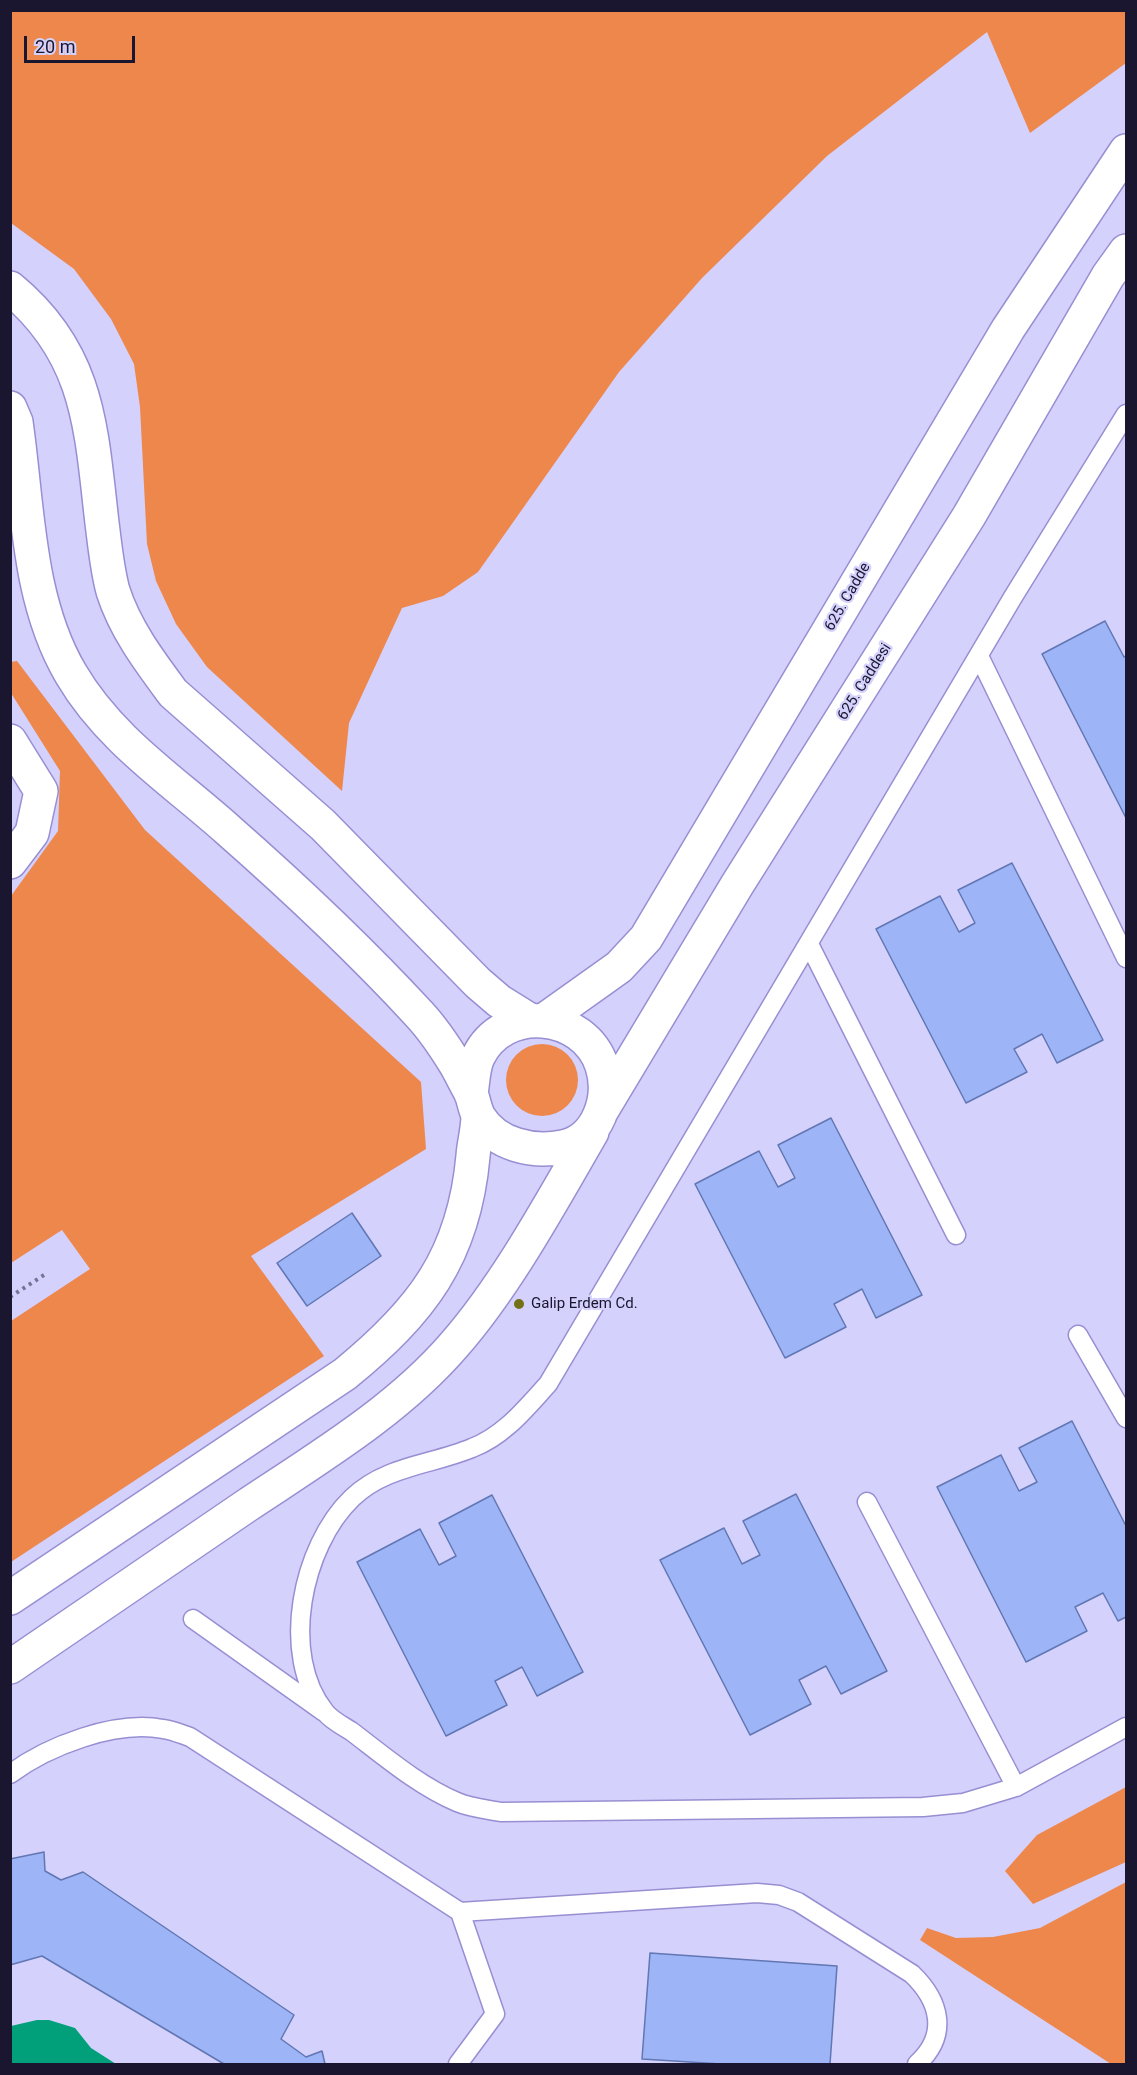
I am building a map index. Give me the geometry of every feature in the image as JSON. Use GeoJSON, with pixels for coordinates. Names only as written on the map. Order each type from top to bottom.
{"type":"FeatureCollection","features":[{"type":"Feature","properties":{"kind":"main road","name":"625. Cadde"},"geometry":{"type":"LineString","coordinates":[[537,1019],[619,967],[646,938],[1008,329],[1126,151]]}},
{"type":"Feature","properties":{"kind":"main road","name":"625. Caddesi"},"geometry":{"type":"LineString","coordinates":[[10,1667],[337,1445],[394,1402],[452,1347],[477,1317],[561,1186],[737,885],[969,516],[1108,276],[1126,251]]}},
{"type":"Feature","properties":{"kind":"main road"},"geometry":{"type":"LineString","coordinates":[[10,288],[29,304],[60,342],[81,388],[92,431],[106,557],[113,591],[129,628],[153,667],[173,693],[269,774],[323,825],[478,983],[500,1002],[537,1019],[579,1034],[593,1049],[603,1067],[604,1086],[597,1122],[569,1146],[548,1150],[526,1148],[507,1141],[489,1129],[441,1042],[420,1015],[261,860],[121,739],[90,704],[58,650],[39,592],[16,422],[10,408]]}},
{"type":"Feature","properties":{"kind":"main road"},"geometry":{"type":"LineString","coordinates":[[10,741],[41,791],[32,833],[10,862]]}},
{"type":"Feature","properties":{"kind":"main road"},"geometry":{"type":"LineString","coordinates":[[10,1598],[327,1387],[382,1344],[414,1311],[439,1274],[454,1242],[471,1177],[478,1132],[475,1105],[478,1057],[490,1041],[506,1028],[537,1019]]}},
{"type":"Feature","properties":{"kind":"lane"},"geometry":{"type":"LineString","coordinates":[[326,1713],[306,1668],[300,1625],[306,1579],[322,1538],[338,1513],[367,1485],[407,1467],[472,1448],[494,1437],[548,1384],[979,656],[1126,414]]}},
{"type":"Feature","properties":{"kind":"lane"},"geometry":{"type":"LineString","coordinates":[[979,656],[1126,958]]}},
{"type":"Feature","properties":{"kind":"lane"},"geometry":{"type":"LineString","coordinates":[[809,944],[956,1235]]}},
{"type":"Feature","properties":{"kind":"lane"},"geometry":{"type":"LineString","coordinates":[[1078,1335],[1126,1418]]}},
{"type":"Feature","properties":{"kind":"lane"},"geometry":{"type":"LineString","coordinates":[[867,1502],[1016,1787]]}},
{"type":"Feature","properties":{"kind":"lane"},"geometry":{"type":"LineString","coordinates":[[193,1619],[435,1790],[456,1802],[501,1812],[923,1808],[963,1803],[1016,1787],[1126,1727]]}},
{"type":"Feature","properties":{"kind":"lane"},"geometry":{"type":"LineString","coordinates":[[10,1774],[62,1744],[131,1729],[162,1729],[189,1737],[460,1912],[757,1893],[779,1895],[798,1902],[912,1974],[927,1989],[935,2006],[938,2023],[928,2055],[917,2064]]}},
{"type":"Feature","properties":{"kind":"lane"},"geometry":{"type":"LineString","coordinates":[[458,2064],[495,2014],[460,1912]]}},
{"type":"Feature","properties":{"kind":"path"},"geometry":{"type":"LineString","coordinates":[[10,1297],[44,1275]]}},
{"type":"Feature","properties":{"kind":"shaded area"},"geometry":{"type":"Polygon","coordinates":[[[1126,10],[1126,63],[1030,133],[987,32],[827,156],[702,278],[619,372],[478,572],[443,596],[402,608],[349,723],[342,791],[207,667],[176,624],[156,581],[147,544],[140,407],[134,364],[111,319],[74,269],[11,223],[11,11],[1126,10]]]}},
{"type":"Feature","properties":{"kind":"shaded area"},"geometry":{"type":"Polygon","coordinates":[[[17,661],[145,830],[421,1082],[426,1149],[251,1256],[324,1356],[11,1562],[11,1321],[90,1269],[62,1230],[11,1263],[11,896],[58,831],[60,771],[11,693],[11,662],[17,661]]]}},
{"type":"Feature","properties":{"kind":"shaded area"},"geometry":{"type":"Polygon","coordinates":[[[549,1044],[568,1054],[576,1066],[578,1080],[576,1094],[568,1106],[556,1114],[535,1116],[516,1106],[508,1094],[506,1073],[516,1054],[528,1046],[549,1044]]]}},
{"type":"Feature","properties":{"kind":"shaded area"},"geometry":{"type":"Polygon","coordinates":[[[1126,1787],[1126,1862],[1033,1904],[1005,1871],[1037,1835],[1126,1787]]]}},
{"type":"Feature","properties":{"kind":"shaded area"},"geometry":{"type":"Polygon","coordinates":[[[1126,1882],[1126,2064],[1111,2064],[920,1940],[927,1928],[956,1938],[993,1937],[1040,1928],[1126,1882]]]}},
{"type":"Feature","properties":{"kind":"shaded area"},"geometry":{"type":"Polygon","coordinates":[[[37,2020],[49,2020],[75,2028],[91,2048],[116,2064],[11,2064],[11,2026],[37,2020]]]}},
{"type":"Feature","properties":{"kind":"building"},"geometry":{"type":"Polygon","coordinates":[[[1105,621],[1124,657],[1126,656],[1126,818],[1042,654],[1105,621]]]}},
{"type":"Feature","properties":{"kind":"building"},"geometry":{"type":"Polygon","coordinates":[[[1012,863],[1103,1040],[1057,1063],[1042,1034],[1014,1049],[1027,1072],[966,1103],[876,929],[940,896],[959,932],[975,923],[958,890],[1012,863]]]}},
{"type":"Feature","properties":{"kind":"building"},"geometry":{"type":"Polygon","coordinates":[[[831,1118],[922,1295],[876,1318],[862,1289],[834,1304],[846,1327],[785,1358],[695,1184],[759,1151],[778,1187],[795,1178],[778,1145],[831,1118]]]}},
{"type":"Feature","properties":{"kind":"building"},"geometry":{"type":"Polygon","coordinates":[[[352,1213],[381,1256],[307,1306],[277,1263],[352,1213]]]}},
{"type":"Feature","properties":{"kind":"building"},"geometry":{"type":"Polygon","coordinates":[[[1072,1421],[1126,1526],[1126,1617],[1118,1621],[1103,1593],[1075,1607],[1087,1631],[1026,1662],[937,1487],[1001,1455],[1019,1491],[1037,1482],[1019,1448],[1072,1421]]]}},
{"type":"Feature","properties":{"kind":"building"},"geometry":{"type":"Polygon","coordinates":[[[796,1494],[887,1671],[841,1694],[826,1666],[799,1680],[811,1704],[750,1735],[660,1560],[724,1528],[742,1564],[760,1555],[743,1521],[796,1494]]]}},
{"type":"Feature","properties":{"kind":"building"},"geometry":{"type":"Polygon","coordinates":[[[492,1495],[583,1672],[537,1696],[522,1667],[495,1681],[507,1705],[446,1736],[357,1562],[420,1529],[439,1565],[456,1556],[439,1523],[492,1495]]]}},
{"type":"Feature","properties":{"kind":"building"},"geometry":{"type":"Polygon","coordinates":[[[44,1852],[45,1871],[61,1880],[83,1872],[294,2015],[281,2039],[306,2057],[322,2051],[325,2064],[224,2064],[42,1956],[10,1965],[10,1859],[44,1852]]]}},
{"type":"Feature","properties":{"kind":"building"},"geometry":{"type":"Polygon","coordinates":[[[650,1953],[837,1966],[830,2064],[721,2064],[642,2059],[650,1953]]]}},
{"type":"Feature","properties":{"kind":"place","name":"Galip Erdem Cd."},"geometry":{"type":"Point","coordinates":[519,1304]}}]}
